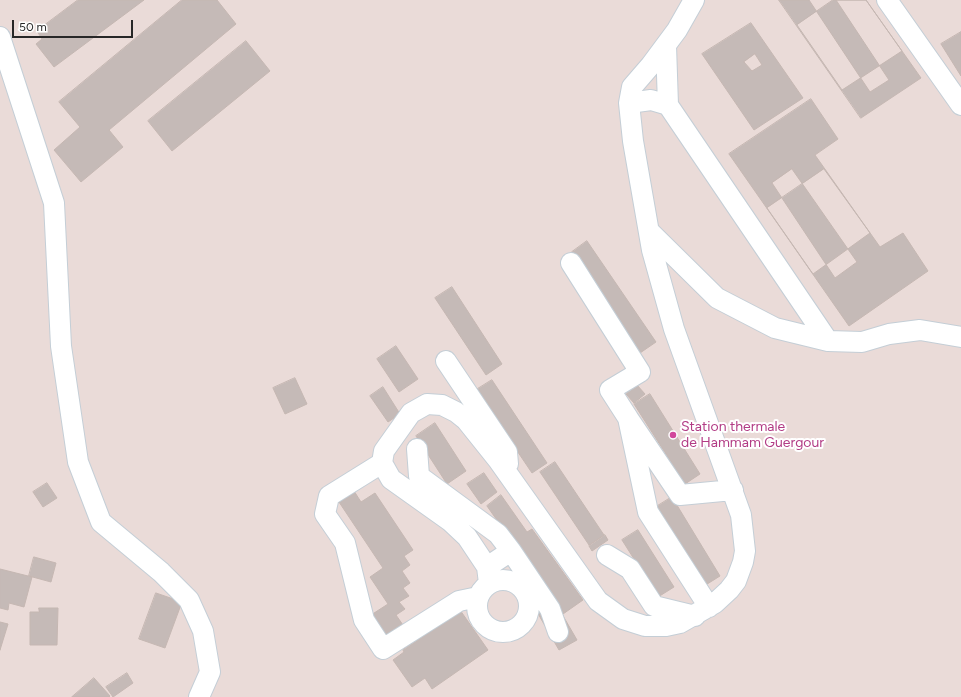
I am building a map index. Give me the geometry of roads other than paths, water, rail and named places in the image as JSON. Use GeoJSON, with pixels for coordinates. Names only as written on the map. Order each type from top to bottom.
{"type":"FeatureCollection","features":[{"type":"Feature","properties":{"kind":"street"},"geometry":{"type":"LineString","coordinates":[[485,582],[467,537],[450,521],[391,480],[382,464],[384,451],[411,413],[427,404],[442,405],[456,412],[466,420],[509,476],[598,601],[623,619],[645,626],[674,625],[702,611],[729,590],[740,573],[743,562],[743,527],[734,490],[674,329],[649,232],[633,142],[629,103],[632,87],[678,30],[694,0]]}},
{"type":"Feature","properties":{"kind":"street"},"geometry":{"type":"LineString","coordinates":[[888,0],[961,105]]}},
{"type":"Feature","properties":{"kind":"street"},"geometry":{"type":"LineString","coordinates":[[0,37],[54,203],[61,346],[78,462],[101,522],[161,572],[189,600],[202,631],[210,672],[199,697]]}},
{"type":"Feature","properties":{"kind":"street"},"geometry":{"type":"LineString","coordinates":[[666,46],[668,105],[828,341]]}},
{"type":"Feature","properties":{"kind":"street"},"geometry":{"type":"LineString","coordinates":[[629,103],[651,100],[668,105]]}},
{"type":"Feature","properties":{"kind":"street"},"geometry":{"type":"LineString","coordinates":[[649,232],[717,298],[775,328],[828,341],[862,342],[889,334],[920,330],[961,337]]}},
{"type":"Feature","properties":{"kind":"street"},"geometry":{"type":"LineString","coordinates":[[571,263],[640,372],[610,390],[680,495],[734,490]]}},
{"type":"Feature","properties":{"kind":"street"},"geometry":{"type":"LineString","coordinates":[[446,361],[507,452],[509,476]]}},
{"type":"Feature","properties":{"kind":"street"},"geometry":{"type":"LineString","coordinates":[[628,418],[648,512],[702,611]]}},
{"type":"Feature","properties":{"kind":"street"},"geometry":{"type":"LineString","coordinates":[[418,449],[419,476],[498,534],[512,551],[550,609],[558,632]]}},
{"type":"Feature","properties":{"kind":"street"},"geometry":{"type":"LineString","coordinates":[[382,464],[329,496],[325,514],[345,543],[364,620],[383,649],[459,601],[485,582],[512,551]]}},
{"type":"Feature","properties":{"kind":"street"},"geometry":{"type":"LineString","coordinates":[[607,555],[630,569],[654,606],[702,611]]}},
{"type":"Feature","properties":{"kind":"place","name":"Station thermale de Hammam Guergour"},"geometry":{"type":"Point","coordinates":[673,435]}}]}
